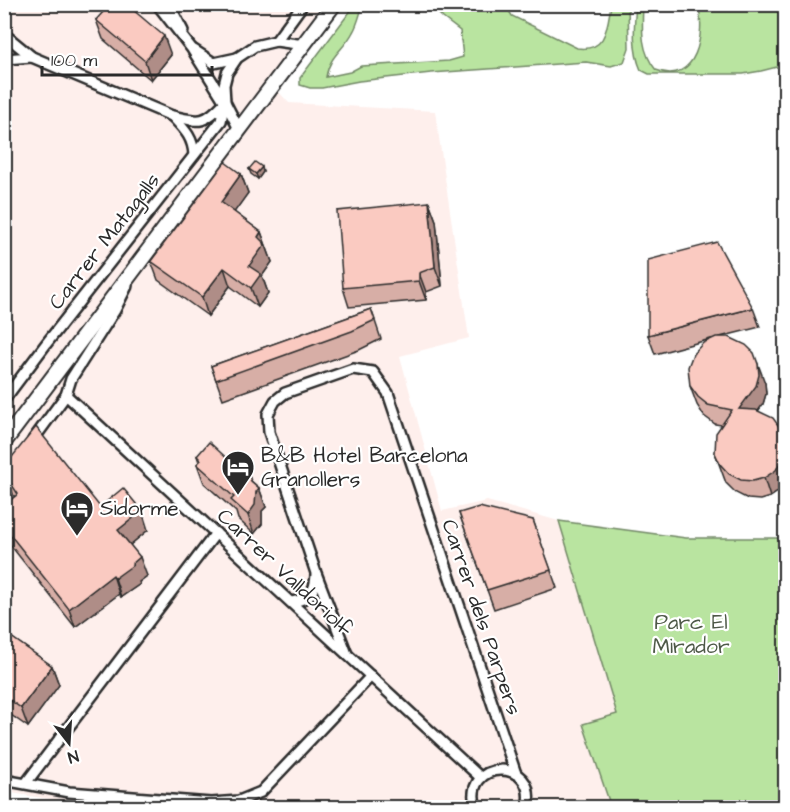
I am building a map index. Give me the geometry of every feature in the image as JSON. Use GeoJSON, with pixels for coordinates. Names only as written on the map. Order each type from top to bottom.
{"type":"FeatureCollection","features":[{"type":"Feature","properties":{"kind":"street"},"geometry":{"type":"LineString","coordinates":[[157,4],[192,49],[214,63],[237,58],[255,46],[276,41],[304,45]]}},
{"type":"Feature","properties":{"kind":"street"},"geometry":{"type":"LineString","coordinates":[[169,4],[192,49],[240,131]]}},
{"type":"Feature","properties":{"kind":"street"},"geometry":{"type":"LineString","coordinates":[[276,41],[303,4]]}},
{"type":"Feature","properties":{"kind":"street"},"geometry":{"type":"LineString","coordinates":[[4,442],[334,4]]}},
{"type":"Feature","properties":{"kind":"street"},"geometry":{"type":"LineString","coordinates":[[4,34],[32,57],[172,116],[196,121],[209,118],[225,102]]}},
{"type":"Feature","properties":{"kind":"street"},"geometry":{"type":"LineString","coordinates":[[4,59],[32,57]]}},
{"type":"Feature","properties":{"kind":"street","name":"Carrer Matagalls"},"geometry":{"type":"LineString","coordinates":[[4,400],[221,121],[227,72],[237,58]]}},
{"type":"Feature","properties":{"kind":"street"},"geometry":{"type":"LineString","coordinates":[[172,116],[188,133],[193,143],[194,155]]}},
{"type":"Feature","properties":{"kind":"street"},"geometry":{"type":"LineString","coordinates":[[25,450],[66,395],[71,379],[115,310],[141,261]]}},
{"type":"Feature","properties":{"kind":"street","name":"Carrer dels Parpers"},"geometry":{"type":"LineString","coordinates":[[347,654],[316,573],[268,432],[268,414],[275,400],[285,393],[353,369],[373,372],[388,393],[516,774],[528,789],[527,807]]}},
{"type":"Feature","properties":{"kind":"street","name":"Carrer Valldoriolf"},"geometry":{"type":"LineString","coordinates":[[66,395],[480,777]]}},
{"type":"Feature","properties":{"kind":"street"},"geometry":{"type":"LineString","coordinates":[[26,783],[216,533]]}},
{"type":"Feature","properties":{"kind":"street"},"geometry":{"type":"LineString","coordinates":[[292,602],[304,600],[311,595],[315,588],[316,573]]}},
{"type":"Feature","properties":{"kind":"street"},"geometry":{"type":"LineString","coordinates":[[4,780],[69,792],[212,803],[239,801],[261,792],[371,676]]}},
{"type":"Feature","properties":{"kind":"street"},"geometry":{"type":"LineString","coordinates":[[476,807],[474,792],[480,777],[500,769],[516,774]]}},
{"type":"Feature","properties":{"kind":"shaded area"},"geometry":{"type":"Polygon","coordinates":[[[5,5],[322,5],[268,80],[289,103],[435,111],[469,338],[400,356],[442,511],[487,501],[559,521],[617,714],[583,724],[611,807],[106,808],[5,792],[5,5]]]}},
{"type":"Feature","properties":{"kind":"green space"},"geometry":{"type":"Polygon","coordinates":[[[355,5],[363,5],[356,26],[334,57],[326,77],[350,72],[361,66],[449,61],[463,57],[460,31],[430,5],[512,5],[509,11],[512,16],[577,48],[587,48],[600,42],[604,36],[611,5],[628,5],[629,48],[624,62],[611,66],[586,62],[431,73],[359,81],[322,88],[300,85],[300,78],[355,5]]]}},
{"type":"Feature","properties":{"kind":"green space"},"geometry":{"type":"Polygon","coordinates":[[[636,5],[643,5],[643,39],[651,63],[656,70],[670,73],[681,70],[689,64],[695,54],[701,29],[698,5],[785,5],[785,65],[743,74],[649,74],[641,70],[636,54],[634,30],[636,5]]]}},
{"type":"Feature","properties":{"kind":"green space","name":"Parc El Mirador"},"geometry":{"type":"Polygon","coordinates":[[[559,521],[686,538],[785,538],[785,807],[611,807],[583,724],[617,714],[559,521]]]}},
{"type":"Feature","properties":{"kind":"building"},"geometry":{"type":"Polygon","coordinates":[[[110,4],[126,4],[164,36],[145,61],[96,20],[110,4]]]}},
{"type":"Feature","properties":{"kind":"building"},"geometry":{"type":"Polygon","coordinates":[[[225,162],[241,174],[221,202],[261,232],[258,237],[265,244],[249,266],[261,274],[251,288],[224,268],[202,297],[151,261],[225,162]]]}},
{"type":"Feature","properties":{"kind":"building"},"geometry":{"type":"Polygon","coordinates":[[[255,162],[262,167],[256,174],[249,169],[255,162]]]}},
{"type":"Feature","properties":{"kind":"building"},"geometry":{"type":"Polygon","coordinates":[[[429,202],[435,267],[419,273],[419,281],[343,288],[337,211],[429,202]]]}},
{"type":"Feature","properties":{"kind":"building"},"geometry":{"type":"Polygon","coordinates":[[[717,242],[753,308],[648,335],[648,260],[717,242]]]}},
{"type":"Feature","properties":{"kind":"building"},"geometry":{"type":"Polygon","coordinates":[[[371,309],[375,320],[352,331],[216,380],[211,366],[371,309]]]}},
{"type":"Feature","properties":{"kind":"building"},"geometry":{"type":"Polygon","coordinates":[[[716,337],[729,337],[746,345],[754,353],[758,364],[759,375],[756,386],[739,409],[756,410],[773,418],[783,432],[785,448],[783,458],[776,470],[764,478],[753,481],[741,480],[729,474],[720,464],[715,453],[716,433],[732,410],[708,405],[690,386],[688,367],[693,354],[703,343],[716,337]]]}},
{"type":"Feature","properties":{"kind":"building"},"geometry":{"type":"Polygon","coordinates":[[[36,427],[100,507],[123,488],[142,511],[118,530],[140,557],[133,565],[115,578],[113,575],[69,609],[4,527],[4,505],[18,494],[8,479],[10,477],[4,467],[36,427]]]}},
{"type":"Feature","properties":{"kind":"building"},"geometry":{"type":"Polygon","coordinates":[[[209,442],[244,474],[247,470],[251,481],[259,488],[256,492],[255,505],[248,515],[231,500],[234,497],[197,464],[201,460],[197,456],[209,442]]]}},
{"type":"Feature","properties":{"kind":"building"},"geometry":{"type":"Polygon","coordinates":[[[479,507],[533,520],[551,570],[487,590],[459,513],[479,507]]]}},
{"type":"Feature","properties":{"kind":"building"},"geometry":{"type":"Polygon","coordinates":[[[4,632],[52,666],[21,708],[4,696],[4,632]]]}},
{"type":"Feature","properties":{"kind":"place","name":"B&B Hotel Barcelona Granollers"},"geometry":{"type":"Point","coordinates":[238,496]}},
{"type":"Feature","properties":{"kind":"place","name":"Sidorme"},"geometry":{"type":"Point","coordinates":[77,537]}}]}
